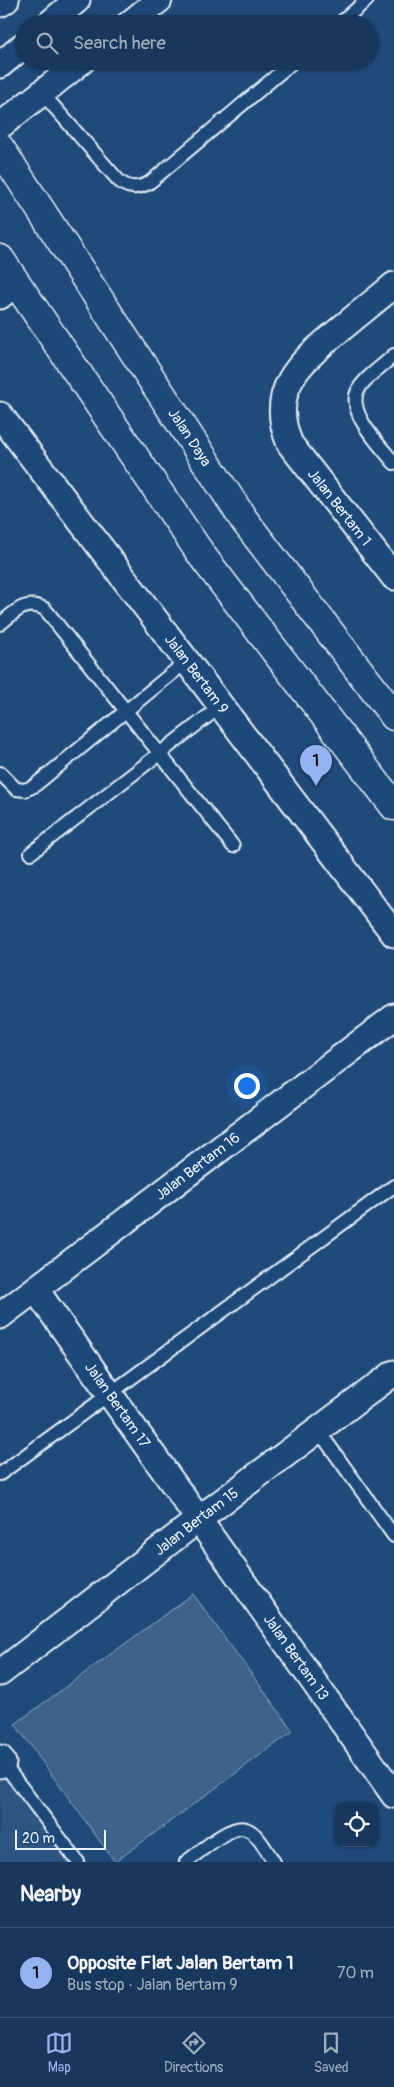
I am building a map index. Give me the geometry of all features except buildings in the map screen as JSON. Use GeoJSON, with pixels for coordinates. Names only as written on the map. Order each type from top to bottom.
{"type":"FeatureCollection","features":[{"type":"Feature","properties":{"kind":"main road","name":"Jalan Daya"},"geometry":{"type":"LineString","coordinates":[[0,148],[244,520],[394,716]]}},
{"type":"Feature","properties":{"kind":"main road"},"geometry":{"type":"LineString","coordinates":[[0,259],[8,289],[203,557],[394,806]]}},
{"type":"Feature","properties":{"kind":"street"},"geometry":{"type":"LineString","coordinates":[[0,4],[6,0]]}},
{"type":"Feature","properties":{"kind":"street"},"geometry":{"type":"LineString","coordinates":[[60,15],[78,0]]}},
{"type":"Feature","properties":{"kind":"street"},"geometry":{"type":"LineString","coordinates":[[140,15],[159,0]]}},
{"type":"Feature","properties":{"kind":"street"},"geometry":{"type":"LineString","coordinates":[[0,65],[15,52]]}},
{"type":"Feature","properties":{"kind":"street"},"geometry":{"type":"LineString","coordinates":[[0,126],[71,70]]}},
{"type":"Feature","properties":{"kind":"street","name":"Jalan Bertam 1"},"geometry":{"type":"LineString","coordinates":[[394,285],[310,354],[293,373],[286,387],[283,401],[286,435],[297,454],[394,577]]}},
{"type":"Feature","properties":{"kind":"street","name":"Jalan Bertam 9"},"geometry":{"type":"LineString","coordinates":[[0,415],[394,934]]}},
{"type":"Feature","properties":{"kind":"street","name":"Jalan Bertam 16"},"geometry":{"type":"LineString","coordinates":[[0,1316],[394,1017]]}},
{"type":"Feature","properties":{"kind":"street","name":"Jalan Bertam 17"},"geometry":{"type":"LineString","coordinates":[[36,1290],[199,1519]]}},
{"type":"Feature","properties":{"kind":"street","name":"Jalan Bertam 15"},"geometry":{"type":"LineString","coordinates":[[0,1673],[199,1519],[394,1373]]}},
{"type":"Feature","properties":{"kind":"street","name":"Jalan Bertam 13"},"geometry":{"type":"LineString","coordinates":[[199,1519],[394,1795]]}},
{"type":"Feature","properties":{"kind":"lane"},"geometry":{"type":"LineString","coordinates":[[350,15],[367,0]]}},
{"type":"Feature","properties":{"kind":"lane"},"geometry":{"type":"LineString","coordinates":[[42,93],[124,186],[142,187],[150,183],[283,70]]}},
{"type":"Feature","properties":{"kind":"lane"},"geometry":{"type":"LineString","coordinates":[[394,355],[364,383],[358,391],[355,400],[360,419],[394,463]]}},
{"type":"Feature","properties":{"kind":"lane"},"geometry":{"type":"LineString","coordinates":[[0,624],[22,607],[29,604],[45,609],[124,712],[233,846]]}},
{"type":"Feature","properties":{"kind":"lane"},"geometry":{"type":"LineString","coordinates":[[0,773],[16,789],[25,790],[34,786],[187,661]]}},
{"type":"Feature","properties":{"kind":"lane"},"geometry":{"type":"LineString","coordinates":[[32,853],[221,706]]}},
{"type":"Feature","properties":{"kind":"lane"},"geometry":{"type":"LineString","coordinates":[[0,1474],[394,1186]]}},
{"type":"Feature","properties":{"kind":"lane"},"geometry":{"type":"LineString","coordinates":[[318,1430],[394,1536]]}},
{"type":"Feature","properties":{"kind":"lane"},"geometry":{"type":"LineString","coordinates":[[1,1762],[78,1862]]}},
{"type":"Feature","properties":{"kind":"lane"},"geometry":{"type":"LineString","coordinates":[[186,1862],[229,1830],[238,1828],[248,1829],[274,1862]]}},
{"type":"Feature","properties":{"kind":"shaded area"},"geometry":{"type":"Polygon","coordinates":[[[193,1594],[293,1731],[115,1862],[15,1724],[193,1594]]]}},
{"type":"Feature","properties":{"kind":"shaded area"},"geometry":{"type":"Polygon","coordinates":[[[5,1776],[68,1862],[0,1862],[0,1779],[5,1776]]]}},
{"type":"Feature","properties":{"kind":"place","name":"Opposite Flat Jalan Bertam 1"},"geometry":{"type":"Point","coordinates":[316,786]}}]}
